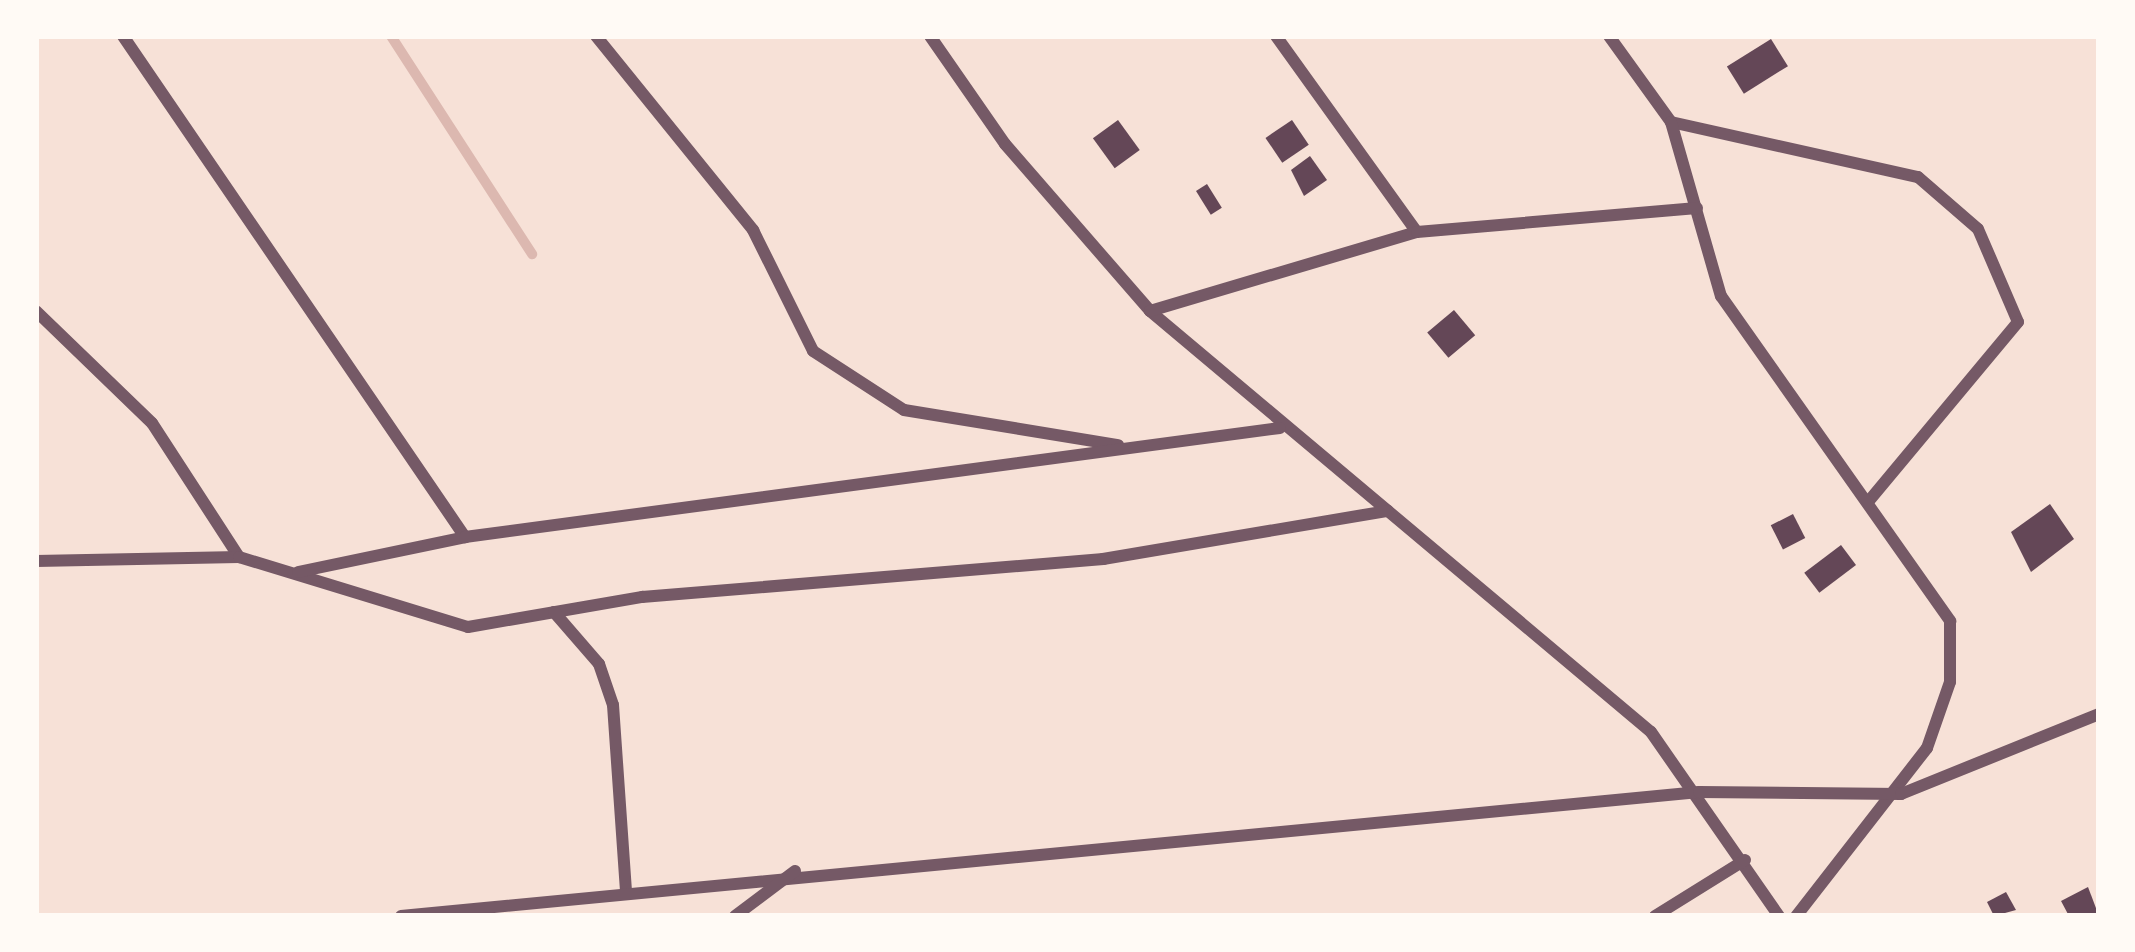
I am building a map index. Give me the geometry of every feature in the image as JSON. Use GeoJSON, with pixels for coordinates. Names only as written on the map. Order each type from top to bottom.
{"type":"FeatureCollection","features":[{"type":"Feature","properties":{"kind":"street"},"geometry":{"type":"LineString","coordinates":[[123,36],[465,537]]}},
{"type":"Feature","properties":{"kind":"street"},"geometry":{"type":"LineString","coordinates":[[596,36],[753,230],[812,351],[904,410],[1137,447]]}},
{"type":"Feature","properties":{"kind":"street"},"geometry":{"type":"LineString","coordinates":[[930,36],[1006,144],[1150,311],[1280,428],[1585,669],[1699,792],[1779,916]]}},
{"type":"Feature","properties":{"kind":"street"},"geometry":{"type":"LineString","coordinates":[[1276,36],[1417,232]]}},
{"type":"Feature","properties":{"kind":"street"},"geometry":{"type":"LineString","coordinates":[[1610,36],[1671,122],[1721,296],[1934,593],[1954,652],[1941,717],[1901,794],[1796,916]]}},
{"type":"Feature","properties":{"kind":"street"},"geometry":{"type":"LineString","coordinates":[[1671,122],[1918,177],[1978,229],[2018,322],[1869,501]]}},
{"type":"Feature","properties":{"kind":"street"},"geometry":{"type":"LineString","coordinates":[[1150,311],[1417,232],[1697,208]]}},
{"type":"Feature","properties":{"kind":"street"},"geometry":{"type":"LineString","coordinates":[[36,311],[152,423],[239,556]]}},
{"type":"Feature","properties":{"kind":"street"},"geometry":{"type":"LineString","coordinates":[[297,573],[465,537],[1280,428]]}},
{"type":"Feature","properties":{"kind":"street"},"geometry":{"type":"LineString","coordinates":[[36,561],[239,556],[438,626],[1103,560],[1388,511]]}},
{"type":"Feature","properties":{"kind":"street"},"geometry":{"type":"LineString","coordinates":[[554,612],[598,664],[613,705],[626,890]]}},
{"type":"Feature","properties":{"kind":"street"},"geometry":{"type":"LineString","coordinates":[[401,916],[796,870],[1699,792],[1901,794],[2099,714]]}},
{"type":"Feature","properties":{"kind":"street"},"geometry":{"type":"LineString","coordinates":[[1655,916],[1745,860]]}},
{"type":"Feature","properties":{"kind":"street"},"geometry":{"type":"LineString","coordinates":[[734,916],[796,870]]}},
{"type":"Feature","properties":{"kind":"building"},"geometry":{"type":"Polygon","coordinates":[[[1771,39],[1788,66],[1744,94],[1727,67],[1771,39]]]}},
{"type":"Feature","properties":{"kind":"building"},"geometry":{"type":"Polygon","coordinates":[[[1118,120],[1140,150],[1115,168],[1093,138],[1118,120]]]}},
{"type":"Feature","properties":{"kind":"building"},"geometry":{"type":"Polygon","coordinates":[[[1292,120],[1309,145],[1282,163],[1265,138],[1292,120]]]}},
{"type":"Feature","properties":{"kind":"building"},"geometry":{"type":"Polygon","coordinates":[[[1310,156],[1327,180],[1304,196],[1291,170],[1310,156]]]}},
{"type":"Feature","properties":{"kind":"building"},"geometry":{"type":"Polygon","coordinates":[[[1207,184],[1222,208],[1211,215],[1196,191],[1207,184]]]}},
{"type":"Feature","properties":{"kind":"building"},"geometry":{"type":"Polygon","coordinates":[[[1454,310],[1475,335],[1448,358],[1427,332],[1454,310]]]}},
{"type":"Feature","properties":{"kind":"building"},"geometry":{"type":"Polygon","coordinates":[[[2050,504],[2074,539],[2031,572],[2011,532],[2050,504]]]}},
{"type":"Feature","properties":{"kind":"building"},"geometry":{"type":"Polygon","coordinates":[[[1793,514],[1805,538],[1783,549],[1771,525],[1793,514]]]}},
{"type":"Feature","properties":{"kind":"building"},"geometry":{"type":"Polygon","coordinates":[[[1841,545],[1856,565],[1819,593],[1804,573],[1841,545]]]}},
{"type":"Feature","properties":{"kind":"building"},"geometry":{"type":"Polygon","coordinates":[[[2088,887],[2099,916],[2069,916],[2061,901],[2088,887]]]}},
{"type":"Feature","properties":{"kind":"building"},"geometry":{"type":"Polygon","coordinates":[[[2006,892],[2016,910],[1994,916],[1987,902],[2006,892]]]}},
{"type":"Feature","properties":{"kind":"waterway"},"geometry":{"type":"LineString","coordinates":[[391,36],[532,254]]}}]}
